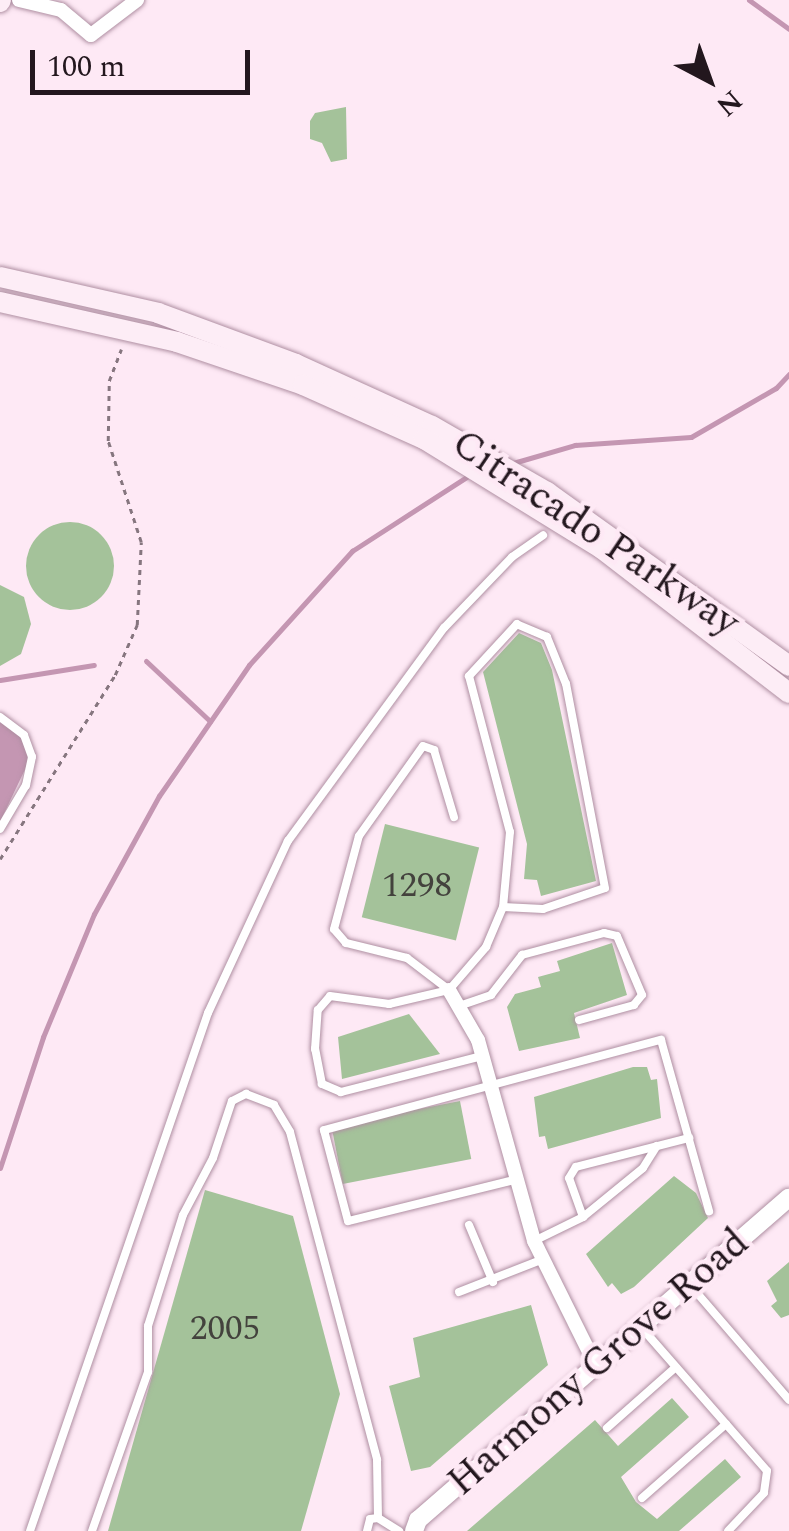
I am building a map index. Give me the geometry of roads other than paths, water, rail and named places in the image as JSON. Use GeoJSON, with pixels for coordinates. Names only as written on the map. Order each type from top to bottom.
{"type":"FeatureCollection","features":[{"type":"Feature","properties":{"kind":"main road","name":"Citracado Parkway"},"geometry":{"type":"LineString","coordinates":[[0,277],[158,313],[361,400],[542,498],[789,666]]}},
{"type":"Feature","properties":{"kind":"main road","name":"Citracado Parkway"},"geometry":{"type":"LineString","coordinates":[[0,302],[129,329],[361,400]]}},
{"type":"Feature","properties":{"kind":"main road","name":"Citracado Parkway"},"geometry":{"type":"LineString","coordinates":[[542,498],[789,693]]}},
{"type":"Feature","properties":{"kind":"street"},"geometry":{"type":"LineString","coordinates":[[19,0],[61,10],[92,35],[137,0]]}},
{"type":"Feature","properties":{"kind":"street"},"geometry":{"type":"LineString","coordinates":[[450,990],[482,1056],[534,1241],[596,1366]]}},
{"type":"Feature","properties":{"kind":"street","name":"Harmony Grove Road"},"geometry":{"type":"LineString","coordinates":[[414,1531],[418,1520],[789,1198]]}},
{"type":"Feature","properties":{"kind":"lane"},"geometry":{"type":"LineString","coordinates":[[30,1531],[208,1013],[288,841],[444,628],[512,557],[543,535]]}},
{"type":"Feature","properties":{"kind":"lane"},"geometry":{"type":"LineString","coordinates":[[482,1056],[341,1092],[322,1084],[315,1049],[318,1010],[330,996],[389,1004],[450,990],[486,946],[503,907],[510,832],[468,676],[517,624],[546,637],[566,684],[606,881],[600,893],[543,909],[503,907]]}},
{"type":"Feature","properties":{"kind":"lane"},"geometry":{"type":"LineString","coordinates":[[0,717],[24,735],[32,757],[26,785],[0,830]]}},
{"type":"Feature","properties":{"kind":"lane"},"geometry":{"type":"LineString","coordinates":[[450,990],[408,958],[346,944],[334,929],[359,836],[427,744],[454,817]]}},
{"type":"Feature","properties":{"kind":"lane"},"geometry":{"type":"LineString","coordinates":[[459,1006],[491,995],[522,955],[604,933],[618,936],[642,995],[634,1005],[579,1020]]}},
{"type":"Feature","properties":{"kind":"lane"},"geometry":{"type":"LineString","coordinates":[[514,1180],[353,1222],[344,1216],[323,1137],[328,1125],[660,1040],[708,1211]]}},
{"type":"Feature","properties":{"kind":"lane"},"geometry":{"type":"LineString","coordinates":[[92,1531],[148,1372],[148,1326],[182,1215],[213,1158],[232,1101],[246,1094],[274,1105],[290,1132],[377,1460],[378,1518]]}},
{"type":"Feature","properties":{"kind":"lane"},"geometry":{"type":"LineString","coordinates":[[583,1218],[570,1171],[689,1138]]}},
{"type":"Feature","properties":{"kind":"lane"},"geometry":{"type":"LineString","coordinates":[[534,1241],[583,1218],[643,1168],[657,1146]]}},
{"type":"Feature","properties":{"kind":"lane"},"geometry":{"type":"LineString","coordinates":[[469,1225],[493,1282]]}},
{"type":"Feature","properties":{"kind":"lane"},"geometry":{"type":"LineString","coordinates":[[459,1292],[544,1259]]}},
{"type":"Feature","properties":{"kind":"lane"},"geometry":{"type":"LineString","coordinates":[[690,1284],[789,1400]]}},
{"type":"Feature","properties":{"kind":"lane"},"geometry":{"type":"LineString","coordinates":[[641,1327],[769,1478],[764,1493],[728,1531]]}},
{"type":"Feature","properties":{"kind":"lane"},"geometry":{"type":"LineString","coordinates":[[606,1428],[676,1367]]}},
{"type":"Feature","properties":{"kind":"lane"},"geometry":{"type":"LineString","coordinates":[[642,1498],[726,1424]]}},
{"type":"Feature","properties":{"kind":"lane"},"geometry":{"type":"LineString","coordinates":[[367,1531],[370,1519],[378,1518],[398,1531]]}},
{"type":"Feature","properties":{"kind":"waterway"},"geometry":{"type":"LineString","coordinates":[[749,0],[789,29]]}},
{"type":"Feature","properties":{"kind":"waterway"},"geometry":{"type":"LineString","coordinates":[[513,463],[575,445],[691,437],[776,388],[789,374]]}},
{"type":"Feature","properties":{"kind":"waterway"},"geometry":{"type":"LineString","coordinates":[[0,1168],[43,1037],[94,914],[159,796],[249,665],[352,551],[468,476]]}},
{"type":"Feature","properties":{"kind":"waterway"},"geometry":{"type":"LineString","coordinates":[[146,661],[210,721]]}},
{"type":"Feature","properties":{"kind":"waterway"},"geometry":{"type":"LineString","coordinates":[[0,680],[94,665]]}}]}
